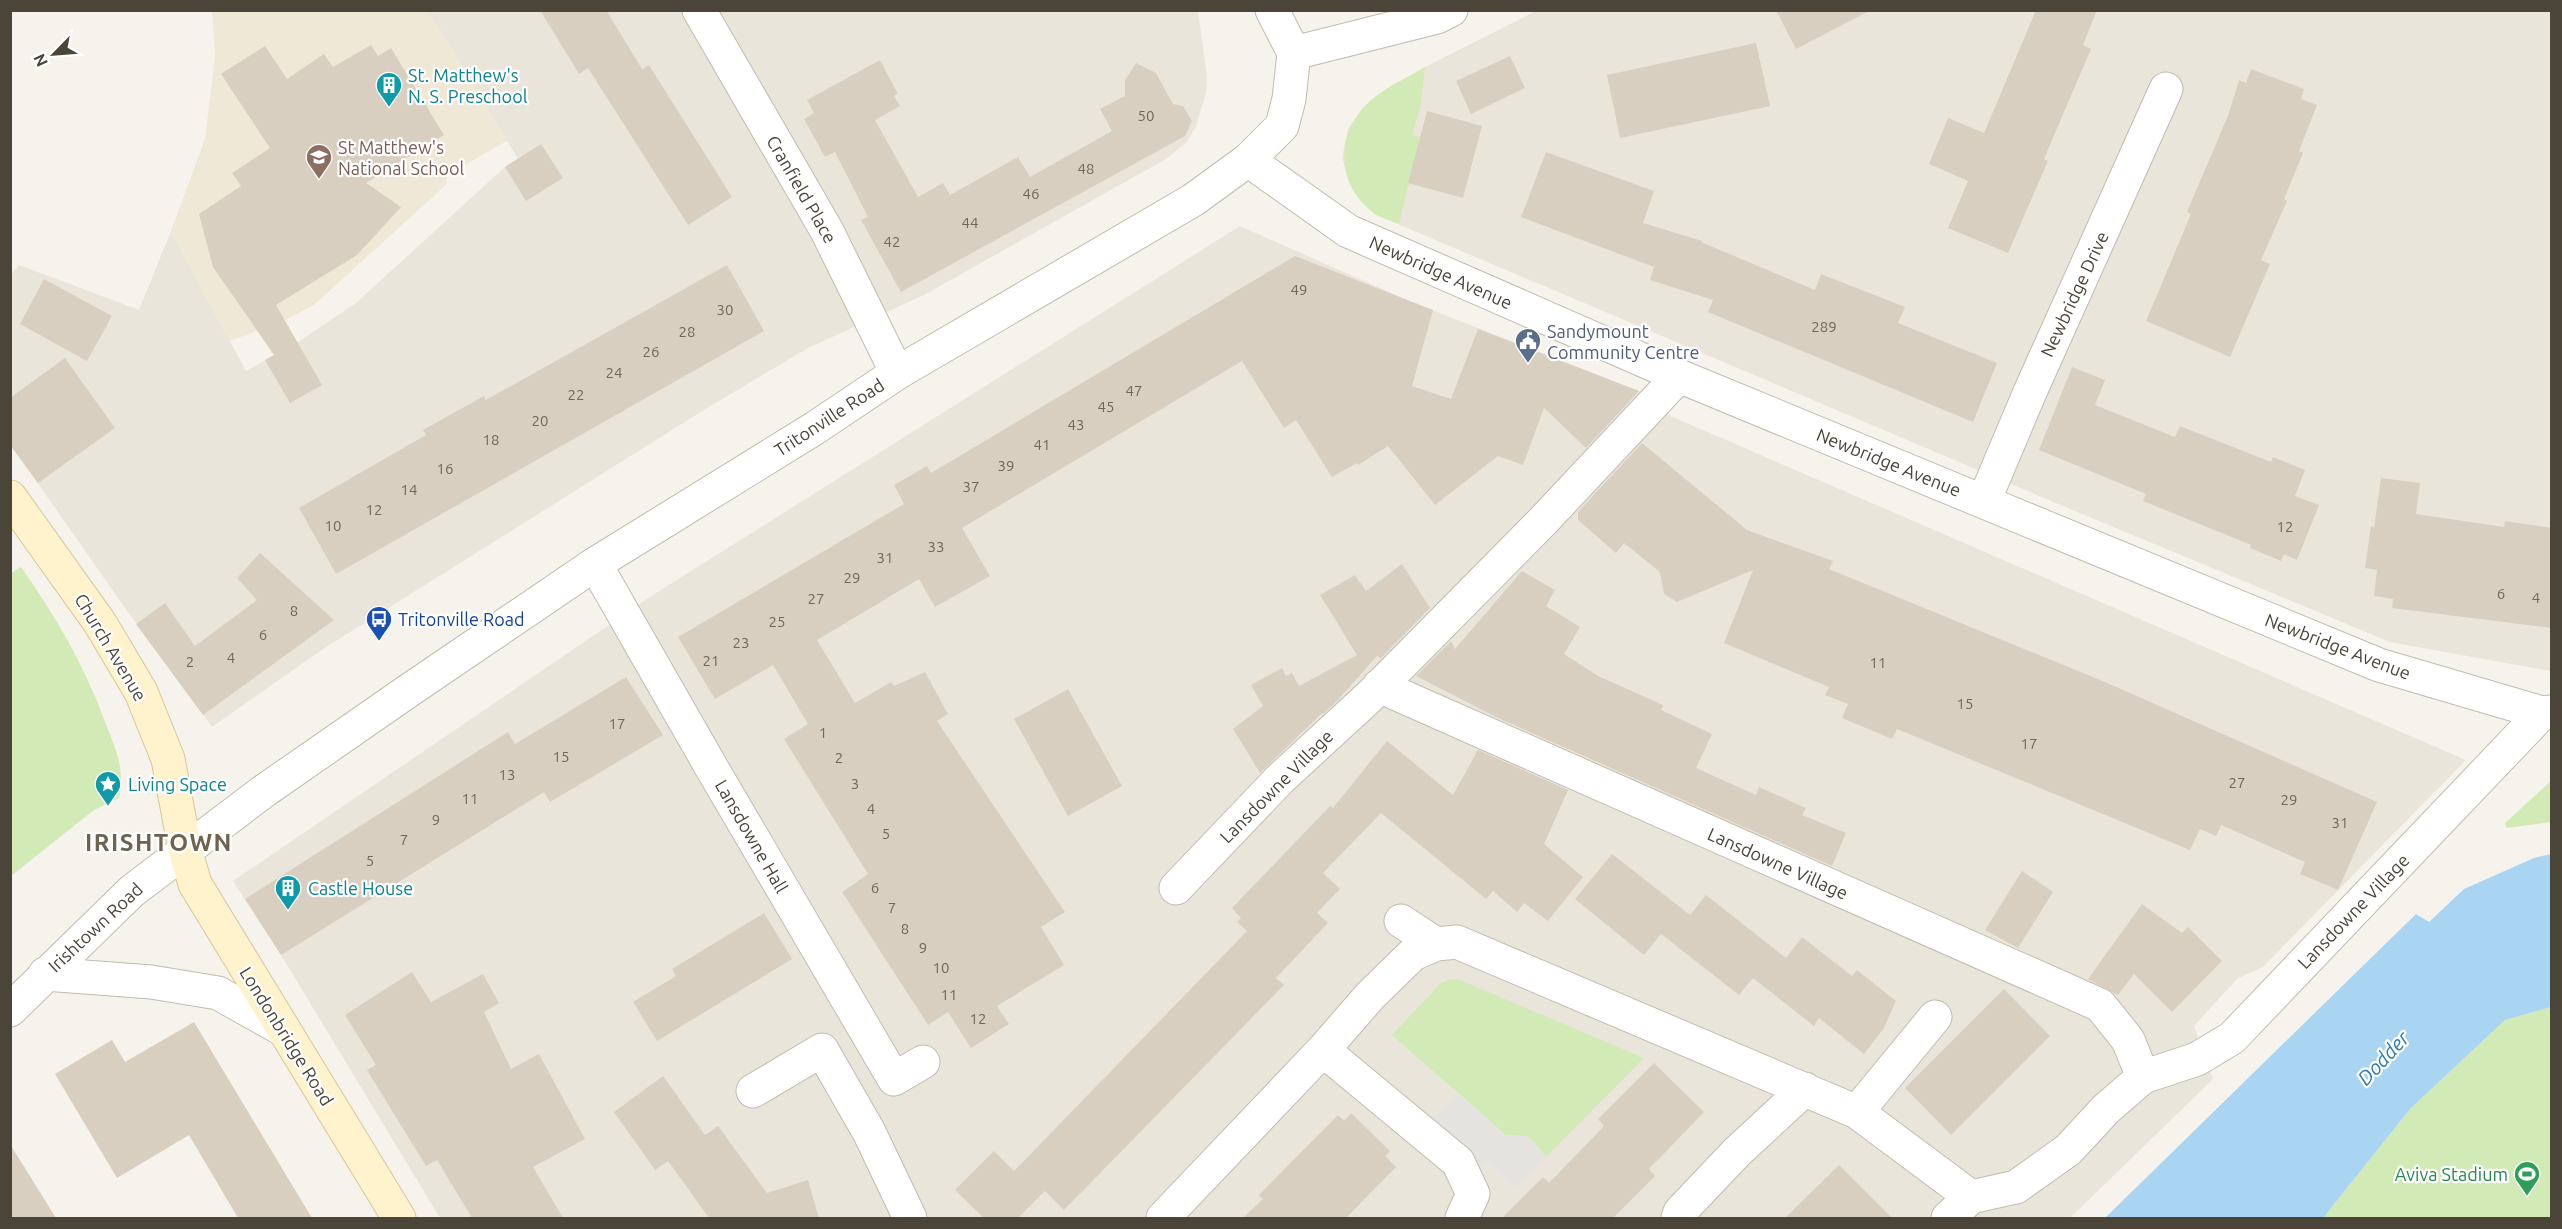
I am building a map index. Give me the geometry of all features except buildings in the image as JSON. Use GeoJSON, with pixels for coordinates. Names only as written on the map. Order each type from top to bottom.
{"type":"FeatureCollection","features":[{"type":"Feature","properties":{"kind":"main road","name":"Church Avenue"},"geometry":{"type":"LineString","coordinates":[[10,497],[99,623],[141,692],[168,759],[185,849]]}},
{"type":"Feature","properties":{"kind":"main road","name":"Londonbridge Road"},"geometry":{"type":"LineString","coordinates":[[185,849],[195,884],[399,1218]]}},
{"type":"Feature","properties":{"kind":"street","name":"Cranfield Place"},"geometry":{"type":"LineString","coordinates":[[699,10],[827,231],[897,373]]}},
{"type":"Feature","properties":{"kind":"street"},"geometry":{"type":"LineString","coordinates":[[1272,10],[1294,53],[1437,17],[1451,10]]}},
{"type":"Feature","properties":{"kind":"street","name":"Tritonville Road"},"geometry":{"type":"LineString","coordinates":[[185,849],[264,791],[595,564],[815,428],[897,373],[1193,200],[1248,160],[1282,126],[1289,99],[1294,53]]}},
{"type":"Feature","properties":{"kind":"street","name":"Newbridge Drive"},"geometry":{"type":"LineString","coordinates":[[1984,501],[2030,392],[2166,89]]}},
{"type":"Feature","properties":{"kind":"street","name":"Newbridge Avenue"},"geometry":{"type":"LineString","coordinates":[[1248,160],[1348,231],[1678,376],[2379,665],[2547,713]]}},
{"type":"Feature","properties":{"kind":"street","name":"Lansdowne Village"},"geometry":{"type":"LineString","coordinates":[[1176,888],[1280,779],[1379,686],[1542,521],[1678,376]]}},
{"type":"Feature","properties":{"kind":"street","name":"Lansdowne Hall"},"geometry":{"type":"LineString","coordinates":[[595,564],[894,1079],[923,1062]]}},
{"type":"Feature","properties":{"kind":"street","name":"Lansdowne Village"},"geometry":{"type":"LineString","coordinates":[[1379,686],[2100,1005],[2128,1040],[2143,1077]]}},
{"type":"Feature","properties":{"kind":"street","name":"Lansdowne Village"},"geometry":{"type":"LineString","coordinates":[[1163,1218],[1323,1050],[1370,996],[1413,954],[1436,944],[1457,942],[1857,1112],[1959,1208],[2016,1187],[2068,1150],[2106,1109],[2143,1077],[2197,1059],[2232,1038],[2547,713]]}},
{"type":"Feature","properties":{"kind":"street","name":"Irishtown Road"},"geometry":{"type":"LineString","coordinates":[[10,1010],[132,891],[185,849]]}},
{"type":"Feature","properties":{"kind":"street"},"geometry":{"type":"LineString","coordinates":[[1401,921],[1436,944]]}},
{"type":"Feature","properties":{"kind":"street"},"geometry":{"type":"LineString","coordinates":[[45,974],[151,982],[218,993],[284,1030]]}},
{"type":"Feature","properties":{"kind":"street"},"geometry":{"type":"LineString","coordinates":[[1857,1112],[1935,1017]]}},
{"type":"Feature","properties":{"kind":"street"},"geometry":{"type":"LineString","coordinates":[[753,1091],[822,1050],[869,1132],[910,1218]]}},
{"type":"Feature","properties":{"kind":"street"},"geometry":{"type":"LineString","coordinates":[[1323,1050],[1458,1162],[1473,1194],[1462,1218]]}},
{"type":"Feature","properties":{"kind":"street"},"geometry":{"type":"LineString","coordinates":[[1678,1218],[1680,1212],[1737,1152],[1805,1089]]}},
{"type":"Feature","properties":{"kind":"shaded area","name":"St Matthew's National School"},"geometry":{"type":"Polygon","coordinates":[[[212,11],[428,11],[507,141],[447,175],[447,184],[314,305],[285,320],[230,341],[171,231],[205,139],[215,56],[212,11]]]}},
{"type":"Feature","properties":{"kind":"shaded area"},"geometry":{"type":"Polygon","coordinates":[[[428,11],[1198,11],[1207,77],[1206,93],[1196,126],[1187,142],[1166,159],[924,295],[808,348],[707,408],[323,649],[212,727],[11,445],[10,276],[19,265],[139,310],[171,231],[246,371],[298,342],[356,303],[505,167],[518,159],[428,11]]]}},
{"type":"Feature","properties":{"kind":"shaded area"},"geometry":{"type":"Polygon","coordinates":[[[1536,11],[2551,11],[2551,671],[2390,642],[1374,214],[1360,199],[1349,180],[1342,158],[1348,128],[1364,107],[1425,67],[1536,11]]]}},
{"type":"Feature","properties":{"kind":"shaded area"},"geometry":{"type":"Polygon","coordinates":[[[1240,226],[1414,303],[1647,394],[1666,414],[2466,760],[2263,967],[2237,979],[2194,1026],[2213,1079],[2070,1218],[440,1218],[281,955],[233,881],[656,593],[1240,226]]]}},
{"type":"Feature","properties":{"kind":"shaded area"},"geometry":{"type":"Polygon","coordinates":[[[1457,1093],[1506,1135],[1528,1136],[1546,1157],[1515,1189],[1487,1161],[1478,1170],[1429,1123],[1457,1093]]]}},
{"type":"Feature","properties":{"kind":"green space"},"geometry":{"type":"Polygon","coordinates":[[[1425,67],[1420,109],[1412,135],[1420,137],[1399,224],[1374,213],[1353,190],[1344,163],[1345,148],[1348,134],[1363,108],[1384,90],[1425,67]]]}},
{"type":"Feature","properties":{"kind":"green space"},"geometry":{"type":"Polygon","coordinates":[[[21,567],[57,621],[87,678],[115,748],[120,767],[121,787],[119,798],[94,810],[11,876],[10,574],[21,567]]]}},
{"type":"Feature","properties":{"kind":"green space"},"geometry":{"type":"Polygon","coordinates":[[[2551,781],[2551,822],[2507,828],[2505,823],[2551,781]]]}},
{"type":"Feature","properties":{"kind":"green space"},"geometry":{"type":"Polygon","coordinates":[[[1451,979],[1460,980],[1644,1058],[1546,1157],[1528,1136],[1506,1135],[1392,1035],[1440,984],[1451,979]]]}},
{"type":"Feature","properties":{"kind":"green space"},"geometry":{"type":"Polygon","coordinates":[[[2551,1007],[2551,1218],[2323,1218],[2410,1109],[2505,1020],[2551,1007]]]}},
{"type":"Feature","properties":{"kind":"water","name":"Dodder"},"geometry":{"type":"Polygon","coordinates":[[[2551,854],[2551,1007],[2505,1020],[2410,1109],[2323,1218],[2105,1218],[2416,914],[2429,922],[2464,889],[2534,858],[2551,854]]]}},
{"type":"Feature","properties":{"kind":"place","name":"St. Matthew's N. S. Preschool"},"geometry":{"type":"Point","coordinates":[389,108]}},
{"type":"Feature","properties":{"kind":"place","name":"St Matthew's National School"},"geometry":{"type":"Point","coordinates":[319,180]}},
{"type":"Feature","properties":{"kind":"place","name":"Sandymount Community Centre"},"geometry":{"type":"Point","coordinates":[1528,364]}},
{"type":"Feature","properties":{"kind":"place","name":"Tritonville Road"},"geometry":{"type":"Point","coordinates":[379,642]}},
{"type":"Feature","properties":{"kind":"place","name":"Living Space"},"geometry":{"type":"Point","coordinates":[108,807]}},
{"type":"Feature","properties":{"kind":"place","name":"Castle House"},"geometry":{"type":"Point","coordinates":[288,911]}},
{"type":"Feature","properties":{"kind":"place","name":"Aviva Stadium"},"geometry":{"type":"Point","coordinates":[2527,1197]}},
{"type":"Feature","properties":{"kind":"district","name":"IRISHTOWN"},"geometry":{"type":"Point","coordinates":[159,842]}}]}
